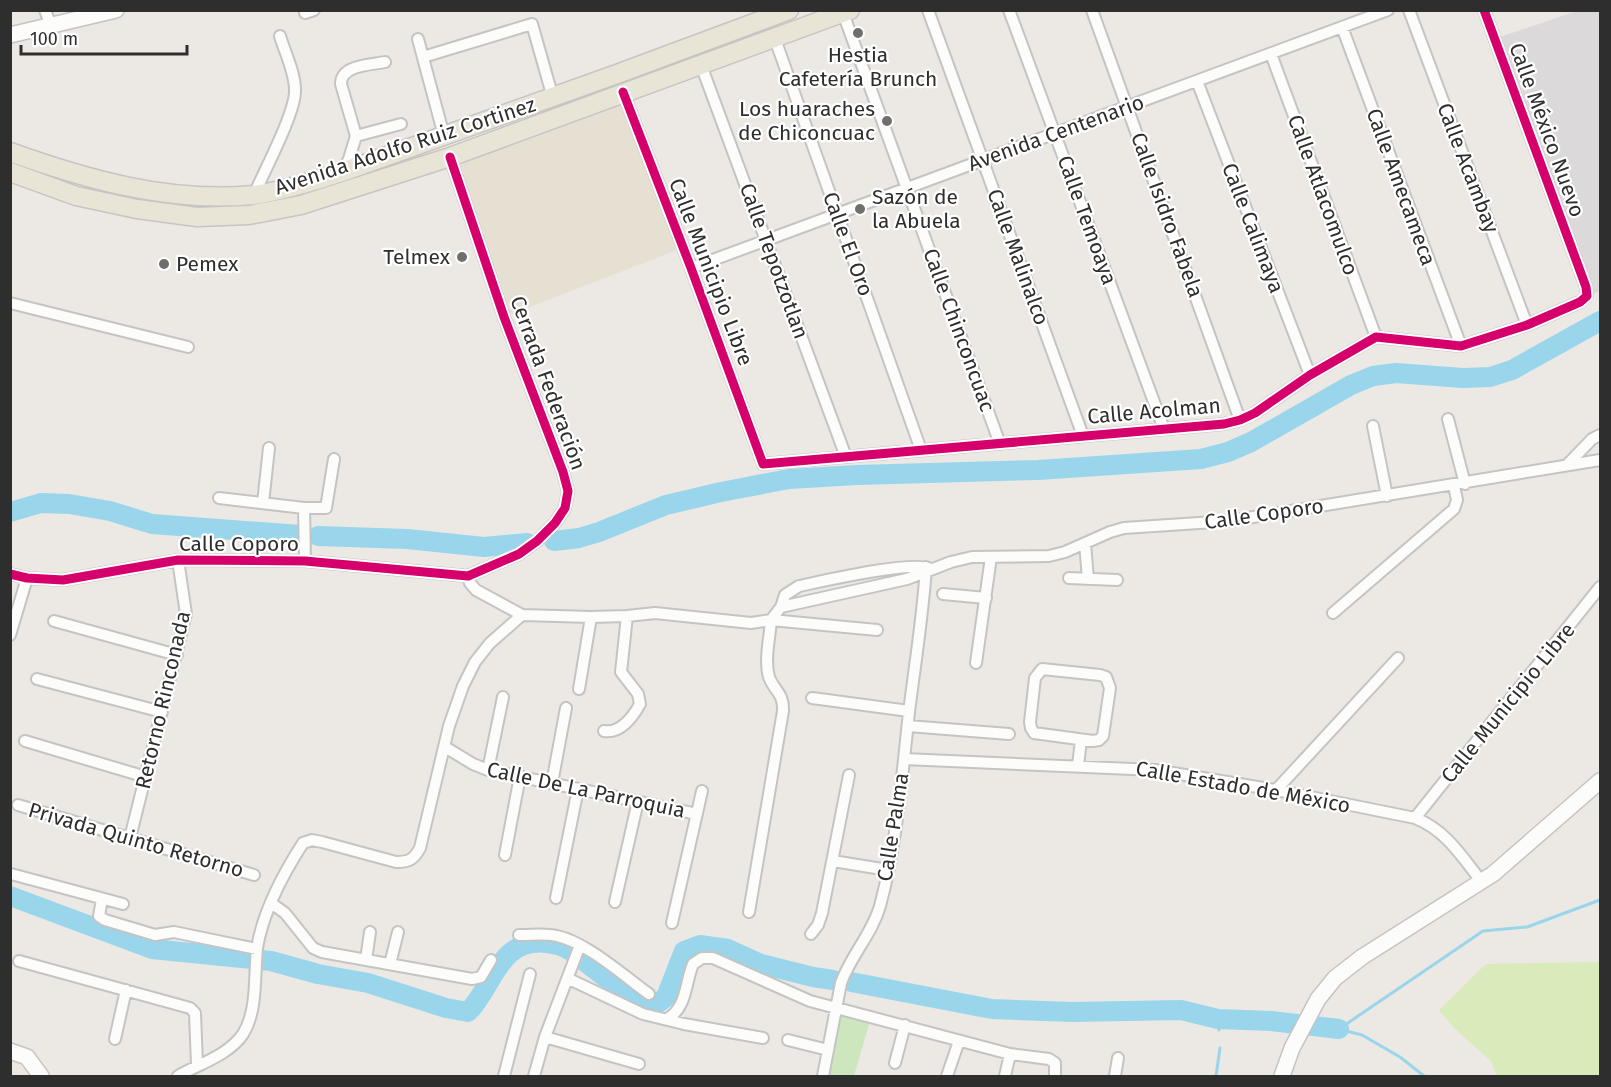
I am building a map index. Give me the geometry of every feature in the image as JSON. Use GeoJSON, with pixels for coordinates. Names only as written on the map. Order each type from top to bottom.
{"type":"FeatureCollection","features":[{"type":"Feature","properties":{"kind":"main road","name":"Avenida Adolfo Ruiz Cortinez"},"geometry":{"type":"LineString","coordinates":[[10,152],[82,177],[141,190],[198,197],[254,195],[296,186],[342,172],[553,98],[765,14],[789,10]]}},
{"type":"Feature","properties":{"kind":"main road","name":"Avenida Adolfo Ruiz Cortinez"},"geometry":{"type":"LineString","coordinates":[[10,172],[76,196],[137,209],[197,217],[249,215],[302,205],[450,157],[847,12]]}},
{"type":"Feature","properties":{"kind":"main road"},"geometry":{"type":"LineString","coordinates":[[617,74],[623,92]]}},
{"type":"Feature","properties":{"kind":"main road"},"geometry":{"type":"LineString","coordinates":[[444,136],[450,157]]}},
{"type":"Feature","properties":{"kind":"main road"},"geometry":{"type":"LineString","coordinates":[[10,182],[76,196]]}},
{"type":"Feature","properties":{"kind":"street"},"geometry":{"type":"LineString","coordinates":[[45,10],[51,26]]}},
{"type":"Feature","properties":{"kind":"street"},"geometry":{"type":"LineString","coordinates":[[10,35],[116,10]]}},
{"type":"Feature","properties":{"kind":"street","name":"Calle Malinalco"},"geometry":{"type":"LineString","coordinates":[[928,10],[1083,436]]}},
{"type":"Feature","properties":{"kind":"street","name":"Calle Temoaya"},"geometry":{"type":"LineString","coordinates":[[1009,10],[1164,429]]}},
{"type":"Feature","properties":{"kind":"street","name":"Calle Isidro Fabela"},"geometry":{"type":"LineString","coordinates":[[1092,10],[1240,420]]}},
{"type":"Feature","properties":{"kind":"street","name":"Avenida Centenario"},"geometry":{"type":"LineString","coordinates":[[691,267],[1388,10]]}},
{"type":"Feature","properties":{"kind":"street","name":"Calle Acambay"},"geometry":{"type":"LineString","coordinates":[[1409,10],[1527,325]]}},
{"type":"Feature","properties":{"kind":"street","name":"Calle México Nuevo"},"geometry":{"type":"LineString","coordinates":[[1484,10],[1586,287],[1587,296],[1580,302],[1527,325]]}},
{"type":"Feature","properties":{"kind":"street","name":"Calle Chinconcuac"},"geometry":{"type":"LineString","coordinates":[[847,12],[907,188],[1000,444]]}},
{"type":"Feature","properties":{"kind":"street"},"geometry":{"type":"LineString","coordinates":[[423,57],[532,24],[553,98]]}},
{"type":"Feature","properties":{"kind":"street","name":"Calle Amecameca"},"geometry":{"type":"LineString","coordinates":[[1342,27],[1461,346]]}},
{"type":"Feature","properties":{"kind":"street"},"geometry":{"type":"LineString","coordinates":[[254,195],[293,108],[295,90],[292,73],[280,36]]}},
{"type":"Feature","properties":{"kind":"street"},"geometry":{"type":"LineString","coordinates":[[418,39],[444,136]]}},
{"type":"Feature","properties":{"kind":"street","name":"Calle El Oro"},"geometry":{"type":"LineString","coordinates":[[775,39],[921,450]]}},
{"type":"Feature","properties":{"kind":"street","name":"Calle Atlacomulco"},"geometry":{"type":"LineString","coordinates":[[1271,54],[1376,337]]}},
{"type":"Feature","properties":{"kind":"street"},"geometry":{"type":"LineString","coordinates":[[342,172],[349,159],[356,136],[341,78],[345,72],[350,70],[385,62]]}},
{"type":"Feature","properties":{"kind":"street","name":"Calle Tepotzotlan"},"geometry":{"type":"LineString","coordinates":[[701,65],[846,457]]}},
{"type":"Feature","properties":{"kind":"street","name":"Calle Calimaya"},"geometry":{"type":"LineString","coordinates":[[1197,81],[1310,375]]}},
{"type":"Feature","properties":{"kind":"street","name":"Calle Municipio Libre"},"geometry":{"type":"LineString","coordinates":[[623,92],[691,267],[763,464]]}},
{"type":"Feature","properties":{"kind":"street"},"geometry":{"type":"LineString","coordinates":[[356,136],[400,124]]}},
{"type":"Feature","properties":{"kind":"street","name":"Cerrada Federación"},"geometry":{"type":"LineString","coordinates":[[450,157],[504,317],[563,472],[568,491],[565,508],[555,523],[537,541],[502,563],[468,576]]}},
{"type":"Feature","properties":{"kind":"street"},"geometry":{"type":"LineString","coordinates":[[10,303],[188,348]]}},
{"type":"Feature","properties":{"kind":"street"},"geometry":{"type":"LineString","coordinates":[[1376,337],[1461,346],[1527,325]]}},
{"type":"Feature","properties":{"kind":"street","name":"Calle Acolman"},"geometry":{"type":"LineString","coordinates":[[763,464],[1224,424],[1255,413],[1310,375],[1376,337]]}},
{"type":"Feature","properties":{"kind":"street"},"geometry":{"type":"LineString","coordinates":[[1333,613],[1454,509],[1460,485],[1448,419]]}},
{"type":"Feature","properties":{"kind":"street"},"geometry":{"type":"LineString","coordinates":[[1373,426],[1387,496]]}},
{"type":"Feature","properties":{"kind":"street"},"geometry":{"type":"LineString","coordinates":[[1567,465],[1592,439],[1600,435]]}},
{"type":"Feature","properties":{"kind":"street"},"geometry":{"type":"LineString","coordinates":[[263,503],[269,448]]}},
{"type":"Feature","properties":{"kind":"street"},"geometry":{"type":"LineString","coordinates":[[219,498],[304,508],[326,508],[334,459]]}},
{"type":"Feature","properties":{"kind":"street","name":"Calle Coporo"},"geometry":{"type":"LineString","coordinates":[[782,607],[927,570],[951,561],[972,557],[1049,556],[1065,552],[1110,531],[1124,528],[1229,521],[1460,485],[1600,460]]}},
{"type":"Feature","properties":{"kind":"street"},"geometry":{"type":"LineString","coordinates":[[304,508],[305,561]]}},
{"type":"Feature","properties":{"kind":"street"},"geometry":{"type":"LineString","coordinates":[[1085,543],[1088,579]]}},
{"type":"Feature","properties":{"kind":"street"},"geometry":{"type":"LineString","coordinates":[[976,663],[991,557]]}},
{"type":"Feature","properties":{"kind":"street","name":"Calle Coporo"},"geometry":{"type":"LineString","coordinates":[[10,574],[27,578],[63,580],[178,560],[305,561],[468,576]]}},
{"type":"Feature","properties":{"kind":"street","name":"Retorno Rinconada"},"geometry":{"type":"LineString","coordinates":[[130,838],[187,608],[178,560]]}},
{"type":"Feature","properties":{"kind":"street","name":"Calle Coporo"},"geometry":{"type":"LineString","coordinates":[[771,620],[782,607],[785,595],[799,586],[906,567],[927,570]]}},
{"type":"Feature","properties":{"kind":"street","name":"Calle Palma"},"geometry":{"type":"LineString","coordinates":[[823,1077],[845,972],[863,942],[879,908],[888,870],[927,570]]}},
{"type":"Feature","properties":{"kind":"street"},"geometry":{"type":"LineString","coordinates":[[468,576],[476,590],[522,615],[591,617],[663,613],[752,623],[771,620],[877,630]]}},
{"type":"Feature","properties":{"kind":"street"},"geometry":{"type":"LineString","coordinates":[[10,635],[27,578]]}},
{"type":"Feature","properties":{"kind":"street"},"geometry":{"type":"LineString","coordinates":[[1069,578],[1117,580]]}},
{"type":"Feature","properties":{"kind":"street","name":"Calle Municipio Libre"},"geometry":{"type":"LineString","coordinates":[[1415,818],[1600,587]]}},
{"type":"Feature","properties":{"kind":"street"},"geometry":{"type":"LineString","coordinates":[[943,594],[986,598]]}},
{"type":"Feature","properties":{"kind":"street"},"geometry":{"type":"LineString","coordinates":[[178,1077],[230,1048],[243,1034],[250,1017],[257,970],[257,950],[271,903],[303,843],[312,840],[396,862],[407,862],[415,857],[420,848],[449,726],[463,686],[475,662],[490,643],[522,615]]}},
{"type":"Feature","properties":{"kind":"street"},"geometry":{"type":"LineString","coordinates":[[604,731],[615,732],[640,704],[638,693],[621,672],[627,616]]}},
{"type":"Feature","properties":{"kind":"street"},"geometry":{"type":"LineString","coordinates":[[579,689],[591,617]]}},
{"type":"Feature","properties":{"kind":"street"},"geometry":{"type":"LineString","coordinates":[[749,912],[783,711],[782,696],[770,679],[767,667],[771,620]]}},
{"type":"Feature","properties":{"kind":"street"},"geometry":{"type":"LineString","coordinates":[[54,621],[177,655]]}},
{"type":"Feature","properties":{"kind":"street"},"geometry":{"type":"LineString","coordinates":[[1276,790],[1398,658]]}},
{"type":"Feature","properties":{"kind":"street"},"geometry":{"type":"LineString","coordinates":[[1042,669],[1100,675],[1109,682],[1103,736],[1099,740],[1080,740],[1040,735],[1034,733],[1031,728],[1035,678],[1042,669]]}},
{"type":"Feature","properties":{"kind":"street"},"geometry":{"type":"LineString","coordinates":[[37,679],[162,712]]}},
{"type":"Feature","properties":{"kind":"street"},"geometry":{"type":"LineString","coordinates":[[488,770],[503,697]]}},
{"type":"Feature","properties":{"kind":"street"},"geometry":{"type":"LineString","coordinates":[[812,698],[909,711]]}},
{"type":"Feature","properties":{"kind":"street"},"geometry":{"type":"LineString","coordinates":[[552,783],[566,708]]}},
{"type":"Feature","properties":{"kind":"street"},"geometry":{"type":"LineString","coordinates":[[908,726],[1009,734]]}},
{"type":"Feature","properties":{"kind":"street"},"geometry":{"type":"LineString","coordinates":[[1078,766],[1080,740]]}},
{"type":"Feature","properties":{"kind":"street"},"geometry":{"type":"LineString","coordinates":[[25,741],[146,777]]}},
{"type":"Feature","properties":{"kind":"street","name":"Calle De La Parroquia"},"geometry":{"type":"LineString","coordinates":[[445,747],[488,770],[697,814]]}},
{"type":"Feature","properties":{"kind":"street","name":"Calle Estado de México"},"geometry":{"type":"LineString","coordinates":[[904,759],[1155,770],[1276,790],[1415,818],[1430,824],[1442,833],[1482,882]]}},
{"type":"Feature","properties":{"kind":"street"},"geometry":{"type":"LineString","coordinates":[[505,855],[520,776]]}},
{"type":"Feature","properties":{"kind":"street"},"geometry":{"type":"LineString","coordinates":[[811,934],[818,925],[822,913],[849,776]]}},
{"type":"Feature","properties":{"kind":"street"},"geometry":{"type":"LineString","coordinates":[[1282,1077],[1314,1007],[1335,978],[1362,957],[1482,882],[1600,781]]}},
{"type":"Feature","properties":{"kind":"street"},"geometry":{"type":"LineString","coordinates":[[556,898],[579,789]]}},
{"type":"Feature","properties":{"kind":"street"},"geometry":{"type":"LineString","coordinates":[[672,923],[702,791]]}},
{"type":"Feature","properties":{"kind":"street"},"geometry":{"type":"LineString","coordinates":[[615,902],[638,801]]}},
{"type":"Feature","properties":{"kind":"street","name":"Privada Quinto Retorno"},"geometry":{"type":"LineString","coordinates":[[18,805],[254,874]]}},
{"type":"Feature","properties":{"kind":"street"},"geometry":{"type":"LineString","coordinates":[[833,861],[888,870]]}},
{"type":"Feature","properties":{"kind":"street"},"geometry":{"type":"LineString","coordinates":[[11,874],[123,904]]}},
{"type":"Feature","properties":{"kind":"street"},"geometry":{"type":"LineString","coordinates":[[102,899],[99,916],[105,920],[155,935],[174,932],[257,950]]}},
{"type":"Feature","properties":{"kind":"street"},"geometry":{"type":"LineString","coordinates":[[271,903],[285,913],[309,944],[317,950],[477,979],[484,973],[490,960]]}},
{"type":"Feature","properties":{"kind":"street"},"geometry":{"type":"LineString","coordinates":[[366,960],[370,932]]}},
{"type":"Feature","properties":{"kind":"street"},"geometry":{"type":"LineString","coordinates":[[390,964],[398,932]]}},
{"type":"Feature","properties":{"kind":"street"},"geometry":{"type":"LineString","coordinates":[[519,935],[558,936],[580,945],[649,994]]}},
{"type":"Feature","properties":{"kind":"street"},"geometry":{"type":"LineString","coordinates":[[534,1077],[545,1036],[580,945]]}},
{"type":"Feature","properties":{"kind":"street"},"geometry":{"type":"LineString","coordinates":[[667,1019],[676,1014],[682,1004],[693,964],[702,958],[713,957],[796,996],[958,1041],[1010,1054],[1048,1059],[1055,1063],[1055,1077]]}},
{"type":"Feature","properties":{"kind":"street"},"geometry":{"type":"LineString","coordinates":[[19,962],[190,1008],[195,1013],[197,1065]]}},
{"type":"Feature","properties":{"kind":"street"},"geometry":{"type":"LineString","coordinates":[[504,1077],[530,974]]}},
{"type":"Feature","properties":{"kind":"street"},"geometry":{"type":"LineString","coordinates":[[568,979],[643,1014],[684,1024],[764,1038]]}},
{"type":"Feature","properties":{"kind":"street"},"geometry":{"type":"LineString","coordinates":[[115,1039],[126,990]]}},
{"type":"Feature","properties":{"kind":"street"},"geometry":{"type":"LineString","coordinates":[[895,1062],[905,1025]]}},
{"type":"Feature","properties":{"kind":"street"},"geometry":{"type":"LineString","coordinates":[[545,1036],[639,1064]]}},
{"type":"Feature","properties":{"kind":"street"},"geometry":{"type":"LineString","coordinates":[[788,1040],[828,1050]]}},
{"type":"Feature","properties":{"kind":"street"},"geometry":{"type":"LineString","coordinates":[[947,1077],[958,1041]]}},
{"type":"Feature","properties":{"kind":"street"},"geometry":{"type":"LineString","coordinates":[[10,1051],[27,1057],[41,1077]]}},
{"type":"Feature","properties":{"kind":"street"},"geometry":{"type":"LineString","coordinates":[[1005,1077],[1010,1054]]}},
{"type":"Feature","properties":{"kind":"street"},"geometry":{"type":"LineString","coordinates":[[1114,1077],[1118,1058]]}},
{"type":"Feature","properties":{"kind":"shaded area"},"geometry":{"type":"Polygon","coordinates":[[[1577,11],[1600,11],[1600,291],[1587,296],[1494,39],[1577,11]]]}},
{"type":"Feature","properties":{"kind":"shaded area"},"geometry":{"type":"Polygon","coordinates":[[[623,92],[682,248],[504,317],[450,157],[623,92]]]}},
{"type":"Feature","properties":{"kind":"green space"},"geometry":{"type":"Polygon","coordinates":[[[1600,962],[1600,1076],[1497,1076],[1491,1061],[1453,1027],[1439,1010],[1486,964],[1600,962]]]}},
{"type":"Feature","properties":{"kind":"green space"},"geometry":{"type":"Polygon","coordinates":[[[840,1012],[870,1021],[854,1076],[828,1076],[840,1012]]]}},
{"type":"Feature","properties":{"kind":"waterway"},"geometry":{"type":"LineString","coordinates":[[554,541],[579,538],[599,532],[666,505],[789,479],[1038,470],[1201,459],[1228,452],[1251,442],[1351,385],[1373,376],[1396,373],[1463,378],[1490,377],[1512,370],[1600,321]]}},
{"type":"Feature","properties":{"kind":"waterway"},"geometry":{"type":"LineString","coordinates":[[10,512],[41,503],[69,504],[110,511],[152,524],[300,535]]}},
{"type":"Feature","properties":{"kind":"waterway"},"geometry":{"type":"LineString","coordinates":[[318,536],[407,539],[484,547],[527,543]]}},
{"type":"Feature","properties":{"kind":"waterway"},"geometry":{"type":"LineString","coordinates":[[10,896],[152,949],[271,961],[318,974],[368,983],[446,1008],[468,1012],[499,966],[518,948],[531,943],[547,943],[569,950]]}},
{"type":"Feature","properties":{"kind":"waterway"},"geometry":{"type":"LineString","coordinates":[[1339,1029],[1483,931],[1527,927],[1600,900]]}},
{"type":"Feature","properties":{"kind":"waterway"},"geometry":{"type":"LineString","coordinates":[[584,961],[627,994],[654,1006],[666,997],[684,951],[700,945],[728,949],[761,964],[833,980]]}},
{"type":"Feature","properties":{"kind":"waterway"},"geometry":{"type":"LineString","coordinates":[[851,982],[992,1009],[1073,1012],[1181,1010],[1218,1019],[1271,1021],[1339,1029]]}},
{"type":"Feature","properties":{"kind":"waterway"},"geometry":{"type":"LineString","coordinates":[[1218,1019],[1219,1030]]}},
{"type":"Feature","properties":{"kind":"waterway"},"geometry":{"type":"LineString","coordinates":[[1339,1029],[1362,1035],[1400,1057],[1424,1076]]}},
{"type":"Feature","properties":{"kind":"waterway"},"geometry":{"type":"LineString","coordinates":[[1216,1076],[1220,1048]]}},
{"type":"Feature","properties":{"kind":"cycle path"},"geometry":{"type":"LineString","coordinates":[[623,92],[763,464],[1224,424],[1255,413],[1310,375],[1376,337],[1461,346],[1527,325],[1580,302],[1587,296],[1586,287],[1484,10]]}},
{"type":"Feature","properties":{"kind":"cycle path"},"geometry":{"type":"LineString","coordinates":[[10,574],[27,578],[63,580],[178,560],[305,561],[468,576],[519,554],[537,541],[555,523],[565,508],[568,491],[563,472],[504,317],[450,157]]}},
{"type":"Feature","properties":{"kind":"place","name":"Hestia Cafetería Brunch"},"geometry":{"type":"Point","coordinates":[858,33]}},
{"type":"Feature","properties":{"kind":"place","name":"Los huaraches de Chiconcuac"},"geometry":{"type":"Point","coordinates":[887,121]}},
{"type":"Feature","properties":{"kind":"place","name":"Sazón de la Abuela"},"geometry":{"type":"Point","coordinates":[860,209]}},
{"type":"Feature","properties":{"kind":"place","name":"Telmex"},"geometry":{"type":"Point","coordinates":[462,257]}},
{"type":"Feature","properties":{"kind":"place","name":"Pemex"},"geometry":{"type":"Point","coordinates":[164,264]}}]}
